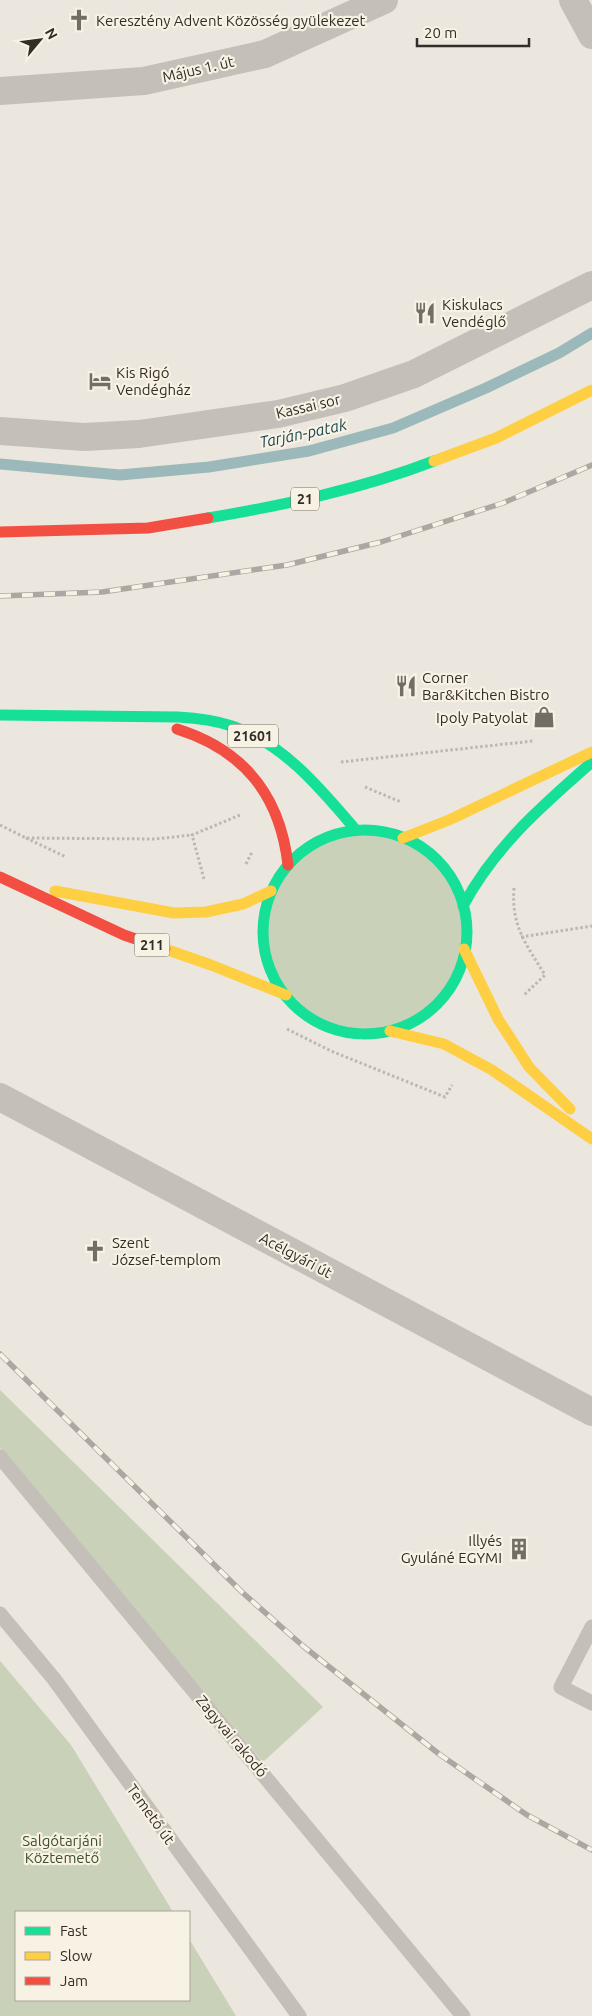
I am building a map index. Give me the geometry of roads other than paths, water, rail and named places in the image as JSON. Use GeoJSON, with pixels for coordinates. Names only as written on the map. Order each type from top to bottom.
{"type":"FeatureCollection","features":[{"type":"Feature","properties":{"kind":"main road","name":"21"},"geometry":{"type":"LineString","coordinates":[[0,532],[148,528],[282,505],[390,478],[496,438],[592,390]]}},
{"type":"Feature","properties":{"kind":"main road","name":"21601"},"geometry":{"type":"LineString","coordinates":[[0,715],[192,717],[243,730],[264,741],[310,778],[355,829]]}},
{"type":"Feature","properties":{"kind":"main road","name":"21601"},"geometry":{"type":"LineString","coordinates":[[117,715],[200,735],[218,744],[235,757],[256,779],[271,802],[285,836],[288,848],[288,864]]}},
{"type":"Feature","properties":{"kind":"main road"},"geometry":{"type":"LineString","coordinates":[[403,838],[449,820],[592,752]]}},
{"type":"Feature","properties":{"kind":"main road"},"geometry":{"type":"LineString","coordinates":[[463,906],[471,888],[521,825],[592,762]]}},
{"type":"Feature","properties":{"kind":"main road","name":"211"},"geometry":{"type":"LineString","coordinates":[[355,829],[389,832],[403,838],[420,845],[445,868],[462,898],[467,931],[462,965],[446,994],[421,1018],[390,1031],[357,1034],[325,1026],[296,1008],[275,982],[264,950],[263,916],[271,891],[294,856],[322,838],[355,829]]}},
{"type":"Feature","properties":{"kind":"main road","name":"211"},"geometry":{"type":"LineString","coordinates":[[0,877],[21,885],[124,935],[211,965],[286,995]]}},
{"type":"Feature","properties":{"kind":"main road","name":"211"},"geometry":{"type":"LineString","coordinates":[[21,885],[174,913],[206,912],[243,904],[271,891]]}},
{"type":"Feature","properties":{"kind":"main road"},"geometry":{"type":"LineString","coordinates":[[464,949],[498,1019],[529,1067],[592,1132]]}},
{"type":"Feature","properties":{"kind":"main road"},"geometry":{"type":"LineString","coordinates":[[390,1031],[444,1044],[492,1070],[592,1139]]}},
{"type":"Feature","properties":{"kind":"street","name":"Május 1. út"},"geometry":{"type":"LineString","coordinates":[[0,91],[144,81],[265,54],[384,0]]}},
{"type":"Feature","properties":{"kind":"street"},"geometry":{"type":"LineString","coordinates":[[573,0],[592,35]]}},
{"type":"Feature","properties":{"kind":"street","name":"Kassai sor"},"geometry":{"type":"LineString","coordinates":[[0,431],[84,437],[139,434],[278,414],[345,398],[414,374],[592,285]]}},
{"type":"Feature","properties":{"kind":"street","name":"Acélgyári út"},"geometry":{"type":"LineString","coordinates":[[0,1097],[592,1412]]}},
{"type":"Feature","properties":{"kind":"lane","name":"Zagyvai rakodó"},"geometry":{"type":"LineString","coordinates":[[0,1457],[463,2016]]}},
{"type":"Feature","properties":{"kind":"lane","name":"Temető út"},"geometry":{"type":"LineString","coordinates":[[0,1614],[54,1680],[299,2016]]}},
{"type":"Feature","properties":{"kind":"lane"},"geometry":{"type":"LineString","coordinates":[[592,1627],[561,1687],[592,1703]]}},
{"type":"Feature","properties":{"kind":"waterway","name":"Tarján-patak"},"geometry":{"type":"LineString","coordinates":[[0,464],[120,475],[209,467],[309,451],[393,428],[486,388],[559,353],[592,333]]}},
{"type":"Feature","properties":{"kind":"railway"},"geometry":{"type":"LineString","coordinates":[[0,596],[102,592],[287,565],[381,542],[503,503],[592,465]]}},
{"type":"Feature","properties":{"kind":"railway"},"geometry":{"type":"LineString","coordinates":[[0,1354],[243,1593],[303,1646],[439,1754],[527,1815],[592,1850]]}},
{"type":"Feature","properties":{"kind":"place","name":"Keresztény Advent Közösség gyülekezet"},"geometry":{"type":"Point","coordinates":[79,20]}},
{"type":"Feature","properties":{"kind":"place","name":"Kiskulacs Vendéglő"},"geometry":{"type":"Point","coordinates":[425,313]}},
{"type":"Feature","properties":{"kind":"place","name":"Kis Rigó Vendégház"},"geometry":{"type":"Point","coordinates":[100,381]}},
{"type":"Feature","properties":{"kind":"place","name":"Corner Bar&Kitchen Bistro"},"geometry":{"type":"Point","coordinates":[406,686]}},
{"type":"Feature","properties":{"kind":"place","name":"Ipoly Patyolat"},"geometry":{"type":"Point","coordinates":[544,717]}},
{"type":"Feature","properties":{"kind":"place","name":"Szent József-templom"},"geometry":{"type":"Point","coordinates":[95,1251]}},
{"type":"Feature","properties":{"kind":"place","name":"Illyés Gyuláné EGYMI"},"geometry":{"type":"Point","coordinates":[519,1549]}},
{"type":"Feature","properties":{"kind":"park label","name":"Salgótarjáni Köztemető"},"geometry":{"type":"Point","coordinates":[62,1848]}}]}
